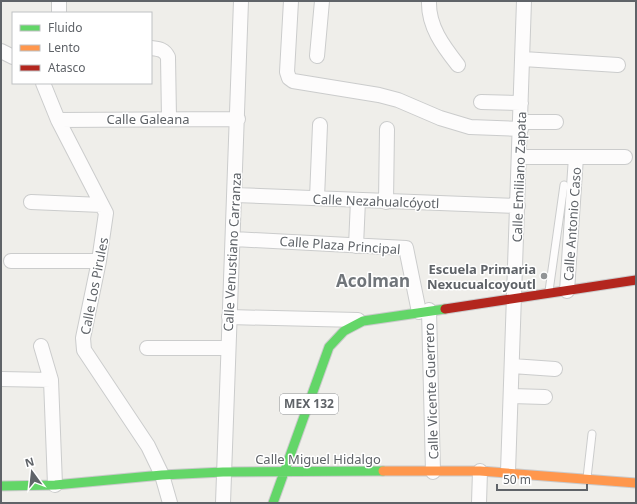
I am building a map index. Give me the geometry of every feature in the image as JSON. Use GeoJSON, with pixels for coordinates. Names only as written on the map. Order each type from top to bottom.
{"type":"FeatureCollection","features":[{"type":"Feature","properties":{"kind":"street"},"geometry":{"type":"LineString","coordinates":[[59,1],[59,12]]}},
{"type":"Feature","properties":{"kind":"street","name":"Calle Venustiano Carranza"},"geometry":{"type":"LineString","coordinates":[[223,503],[227,348],[234,239],[241,1]]}},
{"type":"Feature","properties":{"kind":"street"},"geometry":{"type":"LineString","coordinates":[[291,1],[287,72],[289,78],[293,81],[379,95],[398,100],[440,118],[470,127],[556,122]]}},
{"type":"Feature","properties":{"kind":"street"},"geometry":{"type":"LineString","coordinates":[[317,56],[322,1]]}},
{"type":"Feature","properties":{"kind":"street"},"geometry":{"type":"LineString","coordinates":[[429,1],[429,11],[439,40],[458,65]]}},
{"type":"Feature","properties":{"kind":"street","name":"Calle Emiliano Zapata"},"geometry":{"type":"LineString","coordinates":[[508,472],[522,103],[524,1]]}},
{"type":"Feature","properties":{"kind":"street"},"geometry":{"type":"LineString","coordinates":[[152,48],[160,49],[166,52],[168,56],[169,118]]}},
{"type":"Feature","properties":{"kind":"street"},"geometry":{"type":"LineString","coordinates":[[1,51],[12,56]]}},
{"type":"Feature","properties":{"kind":"street"},"geometry":{"type":"LineString","coordinates":[[523,59],[618,65]]}},
{"type":"Feature","properties":{"kind":"street","name":"Calle Los Pirules"},"geometry":{"type":"LineString","coordinates":[[43,84],[58,120],[106,213],[99,261],[83,338],[84,350],[148,446],[162,475],[170,503]]}},
{"type":"Feature","properties":{"kind":"street"},"geometry":{"type":"LineString","coordinates":[[481,102],[522,103]]}},
{"type":"Feature","properties":{"kind":"street","name":"Calle Galeana"},"geometry":{"type":"LineString","coordinates":[[58,120],[169,118],[238,119]]}},
{"type":"Feature","properties":{"kind":"street"},"geometry":{"type":"LineString","coordinates":[[317,198],[320,125]]}},
{"type":"Feature","properties":{"kind":"street"},"geometry":{"type":"LineString","coordinates":[[386,202],[387,129]]}},
{"type":"Feature","properties":{"kind":"street"},"geometry":{"type":"LineString","coordinates":[[520,157],[625,157]]}},
{"type":"Feature","properties":{"kind":"street","name":"Calle Antonio Caso"},"geometry":{"type":"LineString","coordinates":[[567,291],[576,157]]}},
{"type":"Feature","properties":{"kind":"street","name":"Calle Nezahualcóyotl"},"geometry":{"type":"LineString","coordinates":[[235,195],[518,206]]}},
{"type":"Feature","properties":{"kind":"street"},"geometry":{"type":"LineString","coordinates":[[356,246],[358,200]]}},
{"type":"Feature","properties":{"kind":"street"},"geometry":{"type":"LineString","coordinates":[[31,202],[102,205]]}},
{"type":"Feature","properties":{"kind":"street","name":"Calle Plaza Principal"},"geometry":{"type":"LineString","coordinates":[[234,239],[406,248],[424,311]]}},
{"type":"Feature","properties":{"kind":"street"},"geometry":{"type":"LineString","coordinates":[[11,261],[99,261]]}},
{"type":"Feature","properties":{"kind":"street","name":"MEX 132"},"geometry":{"type":"LineString","coordinates":[[273,503],[329,347],[336,336],[345,329],[363,321],[636,280]]}},
{"type":"Feature","properties":{"kind":"street","name":"Calle Vicente Guerrero"},"geometry":{"type":"LineString","coordinates":[[424,311],[434,472]]}},
{"type":"Feature","properties":{"kind":"street"},"geometry":{"type":"LineString","coordinates":[[229,317],[363,321]]}},
{"type":"Feature","properties":{"kind":"street"},"geometry":{"type":"LineString","coordinates":[[41,346],[51,380],[55,484]]}},
{"type":"Feature","properties":{"kind":"street"},"geometry":{"type":"LineString","coordinates":[[147,348],[227,348]]}},
{"type":"Feature","properties":{"kind":"street"},"geometry":{"type":"LineString","coordinates":[[512,366],[555,369]]}},
{"type":"Feature","properties":{"kind":"street"},"geometry":{"type":"LineString","coordinates":[[1,380],[51,380]]}},
{"type":"Feature","properties":{"kind":"street"},"geometry":{"type":"LineString","coordinates":[[511,396],[545,397]]}},
{"type":"Feature","properties":{"kind":"street"},"geometry":{"type":"LineString","coordinates":[[479,503],[480,471]]}},
{"type":"Feature","properties":{"kind":"street","name":"Calle Miguel Hidalgo"},"geometry":{"type":"LineString","coordinates":[[1,486],[55,484],[162,475],[223,472],[284,473],[480,471],[636,483]]}},
{"type":"Feature","properties":{"kind":"lane"},"geometry":{"type":"LineString","coordinates":[[549,293],[564,186]]}},
{"type":"Feature","properties":{"kind":"lane"},"geometry":{"type":"LineString","coordinates":[[587,479],[592,434]]}},
{"type":"Feature","properties":{"kind":"traffic: fast"},"geometry":{"type":"LineString","coordinates":[[273,503],[329,347],[344,331],[363,321],[445,309]]}},
{"type":"Feature","properties":{"kind":"traffic: fast"},"geometry":{"type":"LineString","coordinates":[[1,486],[55,485],[162,475],[223,472],[383,471]]}},
{"type":"Feature","properties":{"kind":"traffic: slow"},"geometry":{"type":"LineString","coordinates":[[383,471],[480,471],[636,483]]}},
{"type":"Feature","properties":{"kind":"traffic: jam"},"geometry":{"type":"LineString","coordinates":[[445,309],[636,280]]}},
{"type":"Feature","properties":{"kind":"place","name":"Escuela Primaria Nexucualcoyoutl"},"geometry":{"type":"Point","coordinates":[544,276]}},
{"type":"Feature","properties":{"kind":"district","name":"Acolman"},"geometry":{"type":"Point","coordinates":[373,281]}}]}
